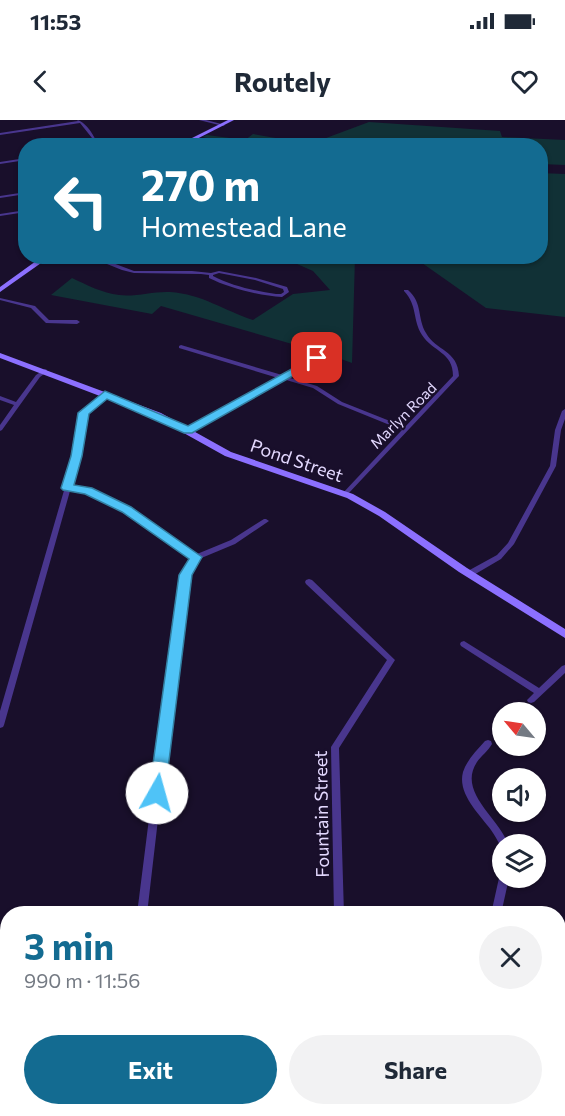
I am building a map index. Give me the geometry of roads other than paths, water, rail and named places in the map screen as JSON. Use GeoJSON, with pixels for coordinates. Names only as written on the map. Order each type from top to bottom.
{"type":"FeatureCollection","features":[{"type":"Feature","properties":{"kind":"street"},"geometry":{"type":"LineString","coordinates":[[201,120],[224,125]]}},
{"type":"Feature","properties":{"kind":"street"},"geometry":{"type":"LineString","coordinates":[[196,138],[232,120]]}},
{"type":"Feature","properties":{"kind":"street"},"geometry":{"type":"LineString","coordinates":[[0,134],[80,121],[94,138]]}},
{"type":"Feature","properties":{"kind":"street"},"geometry":{"type":"LineString","coordinates":[[0,163],[18,160]]}},
{"type":"Feature","properties":{"kind":"street"},"geometry":{"type":"LineString","coordinates":[[0,197],[18,194]]}},
{"type":"Feature","properties":{"kind":"street"},"geometry":{"type":"LineString","coordinates":[[0,215],[18,212]]}},
{"type":"Feature","properties":{"kind":"street"},"geometry":{"type":"LineString","coordinates":[[0,290],[37,264]]}},
{"type":"Feature","properties":{"kind":"street"},"geometry":{"type":"LineString","coordinates":[[116,264],[134,272],[192,271],[211,274],[226,272],[285,288],[287,291],[282,297],[270,296],[214,279],[211,274]]}},
{"type":"Feature","properties":{"kind":"street","name":"Marlyn Road"},"geometry":{"type":"LineString","coordinates":[[345,494],[449,386],[456,371],[449,355],[423,334],[415,298],[406,291]]}},
{"type":"Feature","properties":{"kind":"street"},"geometry":{"type":"LineString","coordinates":[[0,299],[33,307],[48,322],[76,322]]}},
{"type":"Feature","properties":{"kind":"street"},"geometry":{"type":"LineString","coordinates":[[181,347],[315,387],[339,403],[406,429]]}},
{"type":"Feature","properties":{"kind":"street","name":"Pond Street"},"geometry":{"type":"LineString","coordinates":[[0,355],[105,394],[188,430],[228,454],[345,494],[382,514],[469,574],[565,634]]}},
{"type":"Feature","properties":{"kind":"street"},"geometry":{"type":"LineString","coordinates":[[188,430],[281,376],[317,358]]}},
{"type":"Feature","properties":{"kind":"street"},"geometry":{"type":"LineString","coordinates":[[0,429],[38,376],[45,371]]}},
{"type":"Feature","properties":{"kind":"street"},"geometry":{"type":"LineString","coordinates":[[0,725],[76,456],[83,413],[105,394]]}},
{"type":"Feature","properties":{"kind":"street"},"geometry":{"type":"LineString","coordinates":[[0,398],[18,405]]}},
{"type":"Feature","properties":{"kind":"street"},"geometry":{"type":"LineString","coordinates":[[469,574],[499,557],[514,540],[552,466],[558,430],[565,411]]}},
{"type":"Feature","properties":{"kind":"street"},"geometry":{"type":"LineString","coordinates":[[67,488],[88,491],[127,510],[196,557]]}},
{"type":"Feature","properties":{"kind":"street"},"geometry":{"type":"LineString","coordinates":[[143,906],[186,575],[196,557],[233,542],[266,521]]}},
{"type":"Feature","properties":{"kind":"street","name":"Fountain Street"},"geometry":{"type":"LineString","coordinates":[[309,582],[391,660],[335,747],[333,763],[339,906]]}},
{"type":"Feature","properties":{"kind":"street"},"geometry":{"type":"LineString","coordinates":[[464,644],[539,692]]}},
{"type":"Feature","properties":{"kind":"street"},"geometry":{"type":"LineString","coordinates":[[531,700],[565,668]]}},
{"type":"Feature","properties":{"kind":"street"},"geometry":{"type":"LineString","coordinates":[[488,744],[471,766],[467,783],[468,793],[479,811],[498,834]]}},
{"type":"Feature","properties":{"kind":"street"},"geometry":{"type":"LineString","coordinates":[[498,906],[502,888]]}}]}
